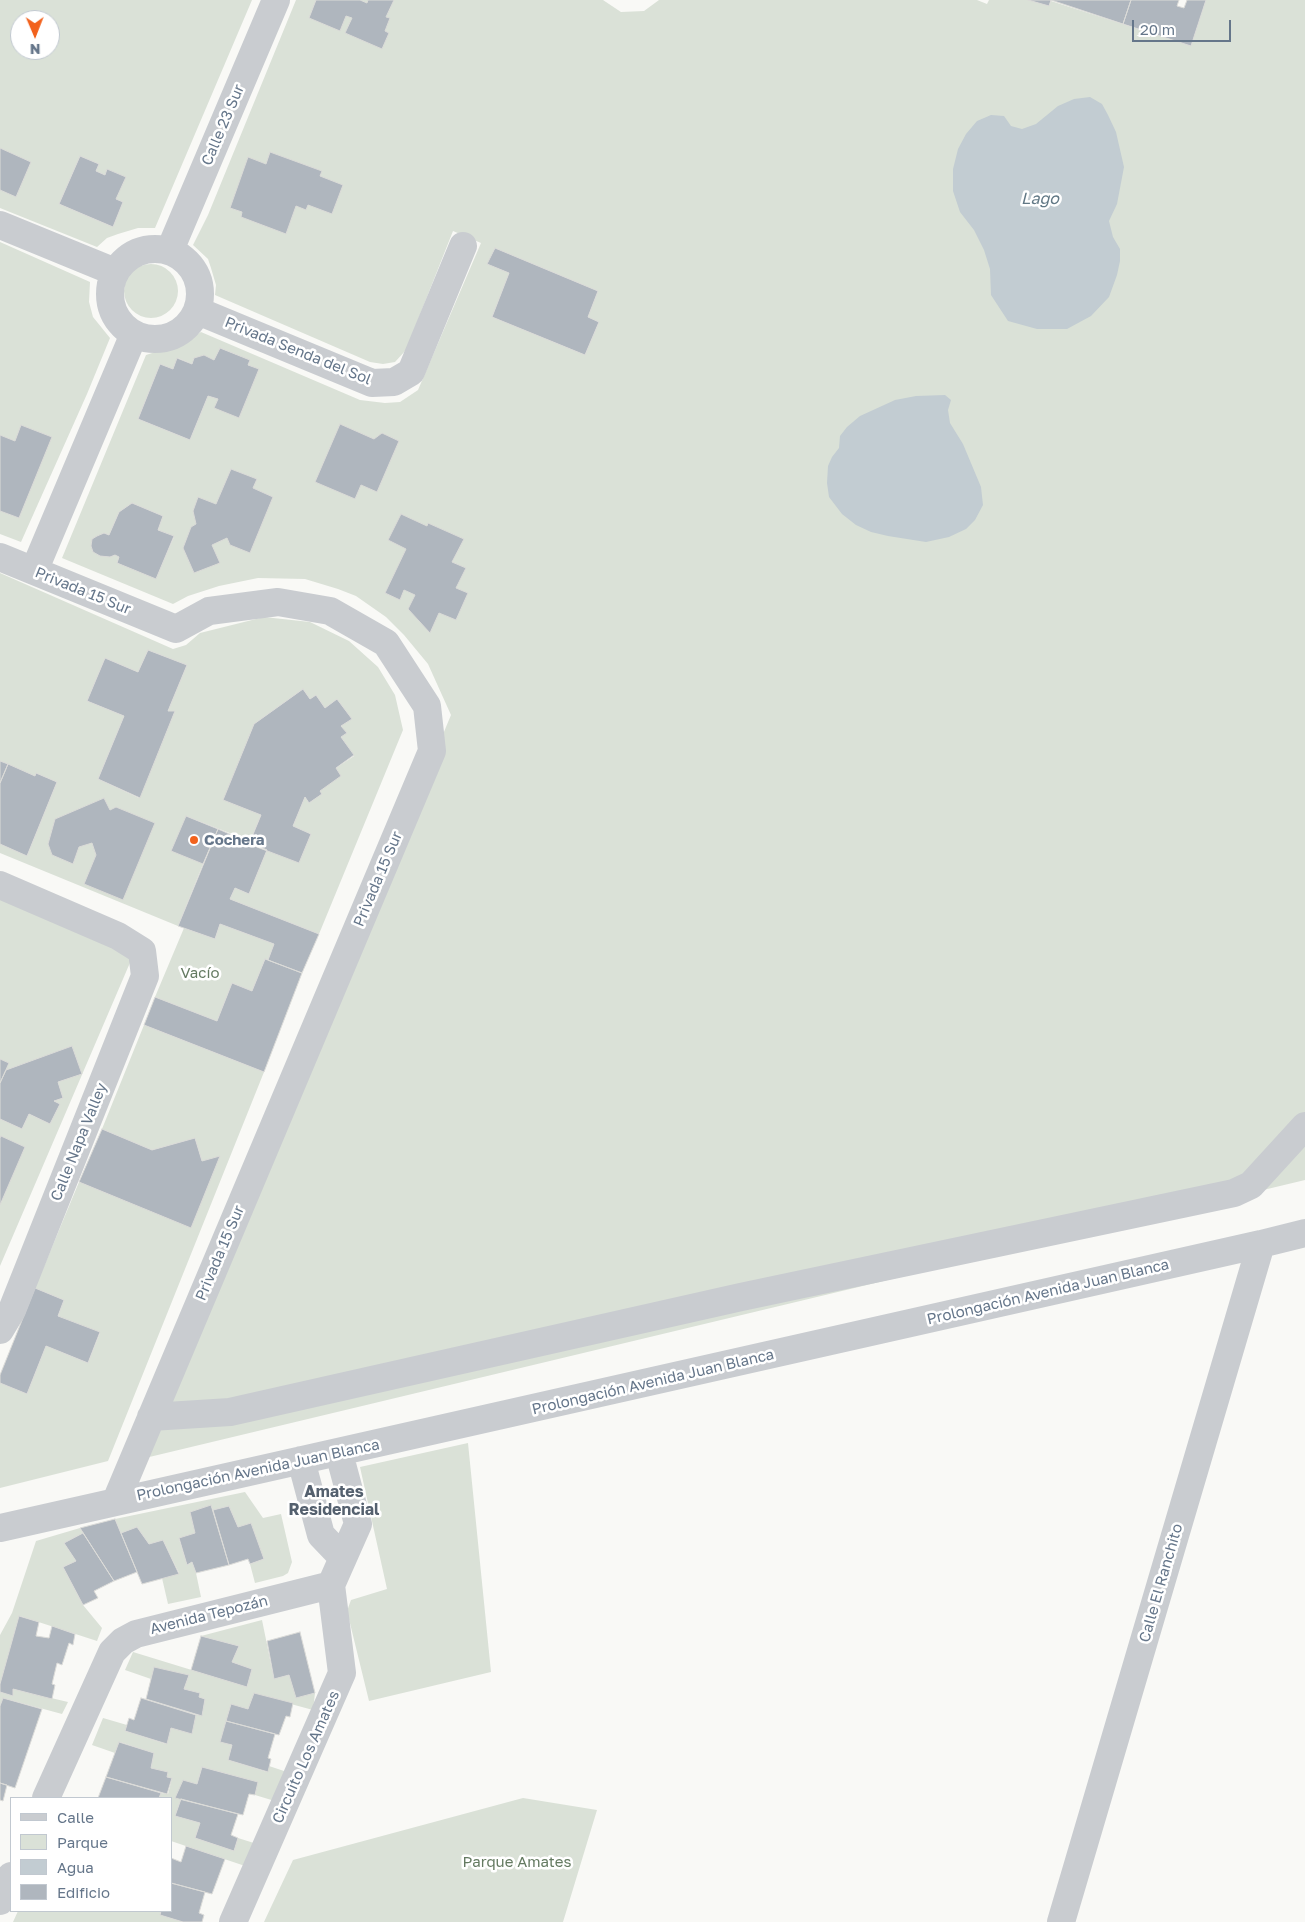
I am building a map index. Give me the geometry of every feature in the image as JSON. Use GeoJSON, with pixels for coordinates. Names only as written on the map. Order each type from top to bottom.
{"type":"FeatureCollection","features":[{"type":"Feature","properties":{"kind":"street","name":"Calle 23 Sur"},"geometry":{"type":"LineString","coordinates":[[170,250],[276,0]]}},
{"type":"Feature","properties":{"kind":"street"},"geometry":{"type":"LineString","coordinates":[[0,225],[115,272]]}},
{"type":"Feature","properties":{"kind":"street","name":"Privada Senda del Sol"},"geometry":{"type":"LineString","coordinates":[[198,310],[372,383],[394,382],[412,372],[463,246]]}},
{"type":"Feature","properties":{"kind":"street"},"geometry":{"type":"LineString","coordinates":[[144,249],[170,250],[182,257],[193,268],[199,281],[200,296],[198,310],[189,323],[178,333],[170,336],[148,338],[134,334],[122,325],[114,314],[110,300],[110,286],[115,272],[122,262],[132,254],[144,249]]}},
{"type":"Feature","properties":{"kind":"street"},"geometry":{"type":"LineString","coordinates":[[34,571],[134,334]]}},
{"type":"Feature","properties":{"kind":"street","name":"Privada 15 Sur"},"geometry":{"type":"LineString","coordinates":[[0,558],[176,629],[209,611],[278,602],[330,611],[386,643],[427,706],[432,751],[116,1501]]}},
{"type":"Feature","properties":{"kind":"street","name":"Calle Napa Valley"},"geometry":{"type":"LineString","coordinates":[[0,885],[118,936],[142,951],[145,976],[12,1310],[0,1330]]}},
{"type":"Feature","properties":{"kind":"street"},"geometry":{"type":"LineString","coordinates":[[151,1417],[230,1412],[750,1295],[1234,1193],[1252,1185],[1305,1126]]}},
{"type":"Feature","properties":{"kind":"street","name":"Prolongación Avenida Juan Blanca"},"geometry":{"type":"LineString","coordinates":[[0,1528],[339,1453],[1305,1233]]}},
{"type":"Feature","properties":{"kind":"street","name":"Calle El Ranchito"},"geometry":{"type":"LineString","coordinates":[[1061,1922],[1261,1244]]}},
{"type":"Feature","properties":{"kind":"street"},"geometry":{"type":"LineString","coordinates":[[331,1585],[358,1524],[339,1453]]}},
{"type":"Feature","properties":{"kind":"street"},"geometry":{"type":"LineString","coordinates":[[301,1460],[321,1535],[343,1558]]}},
{"type":"Feature","properties":{"kind":"street","name":"Avenida Tepozán"},"geometry":{"type":"LineString","coordinates":[[46,1797],[112,1652],[123,1641],[136,1634],[331,1585]]}},
{"type":"Feature","properties":{"kind":"street","name":"Circuito Los Amates"},"geometry":{"type":"LineString","coordinates":[[233,1922],[342,1673],[331,1585]]}},
{"type":"Feature","properties":{"kind":"street"},"geometry":{"type":"LineString","coordinates":[[0,1901],[10,1878]]}},
{"type":"Feature","properties":{"kind":"green space"},"geometry":{"type":"Polygon","coordinates":[[[0,0],[252,0],[155,228],[138,228],[118,234],[107,238],[97,247],[0,208],[0,0]],[[80,156],[59,204],[113,227],[123,202],[116,199],[105,175],[96,171],[99,164],[80,156]]]}},
{"type":"Feature","properties":{"kind":"green space"},"geometry":{"type":"Polygon","coordinates":[[[296,0],[603,0],[621,12],[644,11],[659,0],[977,0],[987,4],[989,0],[1028,0],[1049,6],[1051,1],[1191,46],[1206,0],[1305,0],[1305,1180],[141,1459],[451,715],[428,664],[386,617],[356,596],[305,579],[258,578],[219,586],[188,596],[173,604],[62,558],[146,355],[183,343],[201,332],[360,400],[385,403],[400,402],[418,390],[481,243],[453,231],[406,350],[395,362],[383,364],[370,362],[215,295],[216,285],[208,259],[193,245],[208,215],[296,0]],[[495,248],[488,264],[509,273],[492,317],[585,355],[599,322],[588,317],[598,291],[495,248]],[[220,348],[214,360],[192,364],[178,358],[173,369],[160,364],[138,419],[190,440],[208,396],[218,399],[259,370],[248,365],[249,360],[220,348]],[[132,503],[119,512],[109,535],[104,533],[92,539],[94,552],[100,556],[110,557],[115,555],[119,557],[117,563],[156,578],[174,537],[158,530],[163,516],[132,503]]]}},
{"type":"Feature","properties":{"kind":"green space"},"geometry":{"type":"Polygon","coordinates":[[[0,242],[90,282],[89,302],[93,317],[110,338],[21,542],[0,534],[0,242]]]}},
{"type":"Feature","properties":{"kind":"green space"},"geometry":{"type":"Polygon","coordinates":[[[146,264],[156,264],[166,268],[174,276],[178,291],[174,306],[166,314],[156,318],[146,318],[136,314],[128,306],[124,296],[124,286],[128,276],[136,268],[146,264]]]}},
{"type":"Feature","properties":{"kind":"green space"},"geometry":{"type":"Polygon","coordinates":[[[0,573],[173,649],[186,645],[200,633],[264,617],[310,622],[349,641],[378,667],[395,695],[403,730],[319,934],[230,899],[235,888],[249,894],[267,850],[299,862],[311,834],[293,826],[305,797],[309,803],[322,794],[320,791],[336,768],[354,756],[341,737],[346,733],[341,726],[351,718],[337,699],[325,708],[316,695],[310,699],[303,689],[254,724],[224,800],[261,815],[250,841],[186,816],[203,864],[178,926],[0,853],[0,844],[27,856],[57,782],[36,773],[35,776],[0,761],[0,573]],[[148,650],[138,672],[105,658],[87,701],[124,716],[98,779],[139,798],[175,711],[168,711],[187,665],[148,650]]]}},
{"type":"Feature","properties":{"kind":"green space"},"geometry":{"type":"Polygon","coordinates":[[[0,893],[135,951],[0,1266],[0,1119],[22,1129],[29,1114],[50,1124],[60,1104],[54,1101],[63,1098],[58,1082],[81,1074],[72,1047],[6,1070],[0,1059],[0,893]]]}},
{"type":"Feature","properties":{"kind":"green space","name":"Vacío"},"geometry":{"type":"Polygon","coordinates":[[[220,924],[274,944],[268,960],[265,959],[252,991],[232,983],[217,1021],[155,997],[184,928],[215,939],[220,924]]]}},
{"type":"Feature","properties":{"kind":"green space"},"geometry":{"type":"Polygon","coordinates":[[[144,1025],[264,1072],[108,1461],[0,1488],[0,1383],[27,1394],[46,1346],[88,1363],[100,1333],[58,1316],[64,1300],[35,1288],[79,1182],[190,1227],[219,1157],[202,1161],[195,1138],[152,1150],[102,1129],[144,1025]]]}},
{"type":"Feature","properties":{"kind":"green space"},"geometry":{"type":"Polygon","coordinates":[[[468,1443],[491,1672],[369,1701],[347,1611],[351,1600],[387,1589],[360,1467],[468,1443]]]}},
{"type":"Feature","properties":{"kind":"green space"},"geometry":{"type":"Polygon","coordinates":[[[245,1492],[263,1518],[281,1514],[292,1562],[288,1573],[255,1583],[250,1564],[264,1559],[250,1524],[238,1527],[229,1506],[213,1510],[211,1506],[195,1533],[179,1539],[187,1565],[192,1562],[201,1597],[168,1604],[162,1578],[179,1573],[163,1540],[149,1544],[137,1527],[121,1533],[115,1519],[245,1492]]]}},
{"type":"Feature","properties":{"kind":"green space"},"geometry":{"type":"Polygon","coordinates":[[[80,1528],[83,1533],[64,1543],[76,1561],[63,1567],[83,1605],[102,1628],[97,1641],[20,1616],[0,1684],[0,1635],[12,1613],[36,1541],[80,1528]]]}},
{"type":"Feature","properties":{"kind":"green space"},"geometry":{"type":"Polygon","coordinates":[[[262,1620],[274,1679],[289,1675],[296,1697],[315,1693],[313,1710],[254,1694],[248,1709],[231,1705],[221,1742],[232,1745],[228,1760],[267,1772],[269,1766],[293,1774],[278,1802],[255,1795],[257,1782],[202,1767],[197,1784],[183,1781],[181,1799],[175,1816],[200,1823],[195,1838],[234,1851],[238,1838],[257,1844],[248,1867],[172,1841],[172,1797],[159,1797],[161,1793],[168,1794],[172,1778],[167,1777],[167,1772],[151,1768],[154,1753],[120,1742],[115,1753],[92,1745],[103,1718],[127,1725],[125,1731],[166,1744],[171,1728],[191,1733],[196,1715],[202,1715],[205,1699],[199,1697],[199,1693],[184,1689],[189,1675],[151,1679],[125,1670],[133,1652],[247,1687],[252,1669],[232,1662],[239,1646],[201,1636],[262,1620]]]}},
{"type":"Feature","properties":{"kind":"green space"},"geometry":{"type":"Polygon","coordinates":[[[13,1689],[68,1702],[62,1714],[3,1698],[0,1706],[0,1692],[13,1696],[13,1689]]]}},
{"type":"Feature","properties":{"kind":"green space","name":"Parque Amates"},"geometry":{"type":"Polygon","coordinates":[[[523,1798],[597,1810],[563,1922],[264,1922],[293,1860],[523,1798]]]}},
{"type":"Feature","properties":{"kind":"green space"},"geometry":{"type":"Polygon","coordinates":[[[18,1912],[161,1912],[160,1915],[183,1922],[13,1922],[18,1912]]]}},
{"type":"Feature","properties":{"kind":"water","name":"Lago"},"geometry":{"type":"Polygon","coordinates":[[[1090,97],[1102,104],[1108,115],[1116,132],[1124,167],[1117,204],[1109,221],[1113,237],[1120,249],[1120,261],[1109,297],[1091,316],[1067,329],[1037,329],[1008,321],[991,295],[990,269],[984,250],[974,230],[960,212],[953,191],[953,169],[958,149],[966,134],[977,121],[991,115],[1004,116],[1011,126],[1022,129],[1036,124],[1058,106],[1074,99],[1090,97]]]}},
{"type":"Feature","properties":{"kind":"water"},"geometry":{"type":"Polygon","coordinates":[[[945,395],[951,400],[948,410],[950,423],[963,444],[981,487],[983,505],[975,520],[966,529],[949,537],[926,542],[871,532],[856,525],[842,514],[829,497],[827,483],[828,466],[839,448],[840,436],[860,416],[895,400],[916,396],[945,395]]]}},
{"type":"Feature","properties":{"kind":"building"},"geometry":{"type":"Polygon","coordinates":[[[316,0],[360,0],[367,3],[368,0],[394,0],[386,17],[390,18],[385,31],[389,33],[382,49],[345,33],[352,18],[346,16],[340,31],[309,18],[316,0]]]}},
{"type":"Feature","properties":{"kind":"building"},"geometry":{"type":"Polygon","coordinates":[[[1028,0],[1051,0],[1049,6],[1028,0]]]}},
{"type":"Feature","properties":{"kind":"building"},"geometry":{"type":"Polygon","coordinates":[[[1051,0],[1131,0],[1123,24],[1051,0]]]}},
{"type":"Feature","properties":{"kind":"building"},"geometry":{"type":"Polygon","coordinates":[[[1131,0],[1179,0],[1177,6],[1184,8],[1187,0],[1206,0],[1191,46],[1123,24],[1131,0]]]}},
{"type":"Feature","properties":{"kind":"building"},"geometry":{"type":"Polygon","coordinates":[[[0,148],[31,162],[16,197],[0,190],[0,148]]]}},
{"type":"Feature","properties":{"kind":"building"},"geometry":{"type":"Polygon","coordinates":[[[270,152],[322,171],[320,176],[343,185],[332,214],[308,205],[306,210],[296,206],[286,234],[241,217],[242,212],[230,208],[248,157],[266,164],[270,152]]]}},
{"type":"Feature","properties":{"kind":"building"},"geometry":{"type":"Polygon","coordinates":[[[80,156],[99,164],[96,171],[105,175],[107,169],[126,177],[116,199],[123,202],[113,227],[59,204],[80,156]]]}},
{"type":"Feature","properties":{"kind":"building"},"geometry":{"type":"Polygon","coordinates":[[[495,248],[598,291],[588,317],[599,322],[585,355],[492,317],[509,273],[487,264],[495,248]]]}},
{"type":"Feature","properties":{"kind":"building"},"geometry":{"type":"Polygon","coordinates":[[[220,348],[250,360],[248,365],[259,369],[239,418],[214,408],[218,399],[208,396],[190,440],[138,419],[160,364],[173,369],[177,358],[192,364],[194,358],[204,355],[214,360],[220,348]]]}},
{"type":"Feature","properties":{"kind":"building"},"geometry":{"type":"Polygon","coordinates":[[[340,424],[374,439],[382,433],[399,441],[377,492],[361,485],[355,499],[315,482],[340,424]]]}},
{"type":"Feature","properties":{"kind":"building"},"geometry":{"type":"Polygon","coordinates":[[[21,425],[52,437],[19,518],[0,511],[0,435],[15,441],[21,425]]]}},
{"type":"Feature","properties":{"kind":"building"},"geometry":{"type":"Polygon","coordinates":[[[231,469],[257,479],[253,488],[273,497],[250,553],[230,545],[227,538],[212,545],[220,563],[194,573],[183,548],[191,527],[196,524],[193,511],[198,497],[216,504],[231,469]]]}},
{"type":"Feature","properties":{"kind":"building"},"geometry":{"type":"Polygon","coordinates":[[[132,503],[163,516],[158,530],[174,536],[156,579],[117,563],[119,557],[115,555],[110,557],[100,556],[93,552],[91,546],[92,539],[104,533],[109,535],[119,512],[132,503]]]}},
{"type":"Feature","properties":{"kind":"building"},"geometry":{"type":"Polygon","coordinates":[[[401,514],[427,526],[428,523],[464,539],[452,562],[466,568],[456,588],[468,593],[456,620],[439,613],[430,633],[408,609],[415,595],[404,590],[400,600],[385,593],[406,549],[388,540],[401,514]]]}},
{"type":"Feature","properties":{"kind":"building"},"geometry":{"type":"Polygon","coordinates":[[[148,650],[187,665],[168,711],[175,711],[140,798],[98,779],[124,716],[87,701],[105,658],[138,672],[148,650]]]}},
{"type":"Feature","properties":{"kind":"building"},"geometry":{"type":"Polygon","coordinates":[[[303,689],[310,699],[316,695],[325,708],[337,699],[352,719],[341,726],[347,733],[341,737],[354,755],[336,768],[341,776],[320,791],[322,794],[309,803],[305,797],[293,826],[311,834],[299,863],[249,844],[261,815],[223,800],[254,724],[303,689]]]}},
{"type":"Feature","properties":{"kind":"building"},"geometry":{"type":"Polygon","coordinates":[[[0,761],[8,764],[0,783],[0,761]]]}},
{"type":"Feature","properties":{"kind":"building"},"geometry":{"type":"Polygon","coordinates":[[[8,764],[35,776],[36,773],[57,782],[27,856],[0,844],[0,783],[8,764]]]}},
{"type":"Feature","properties":{"kind":"building"},"geometry":{"type":"Polygon","coordinates":[[[104,798],[110,810],[116,807],[155,823],[123,900],[84,884],[96,855],[92,843],[79,847],[73,864],[52,855],[48,844],[55,819],[104,798]]]}},
{"type":"Feature","properties":{"kind":"building","name":"Cochera"},"geometry":{"type":"Polygon","coordinates":[[[186,816],[218,829],[203,864],[171,851],[186,816]]]}},
{"type":"Feature","properties":{"kind":"building"},"geometry":{"type":"Polygon","coordinates":[[[218,829],[267,850],[249,894],[235,888],[230,899],[319,934],[302,973],[268,960],[274,944],[220,924],[215,939],[178,926],[218,829]]]}},
{"type":"Feature","properties":{"kind":"building"},"geometry":{"type":"Polygon","coordinates":[[[265,959],[302,973],[264,1072],[144,1025],[155,997],[217,1021],[232,983],[252,991],[265,959]]]}},
{"type":"Feature","properties":{"kind":"building"},"geometry":{"type":"Polygon","coordinates":[[[72,1046],[82,1074],[58,1082],[63,1098],[54,1101],[60,1104],[50,1124],[29,1114],[22,1129],[0,1119],[0,1083],[6,1070],[72,1046]]]}},
{"type":"Feature","properties":{"kind":"building"},"geometry":{"type":"Polygon","coordinates":[[[0,1059],[9,1063],[0,1083],[0,1059]]]}},
{"type":"Feature","properties":{"kind":"building"},"geometry":{"type":"Polygon","coordinates":[[[102,1129],[152,1150],[195,1138],[202,1161],[220,1156],[191,1228],[79,1182],[102,1129]]]}},
{"type":"Feature","properties":{"kind":"building"},"geometry":{"type":"Polygon","coordinates":[[[1,1136],[25,1147],[0,1205],[0,1138],[1,1136]]]}},
{"type":"Feature","properties":{"kind":"building"},"geometry":{"type":"Polygon","coordinates":[[[35,1288],[64,1300],[58,1316],[100,1332],[88,1363],[46,1346],[27,1394],[0,1383],[0,1375],[35,1288]]]}},
{"type":"Feature","properties":{"kind":"building"},"geometry":{"type":"Polygon","coordinates":[[[211,1505],[229,1565],[196,1573],[192,1562],[187,1565],[179,1538],[195,1533],[190,1512],[211,1505]]]}},
{"type":"Feature","properties":{"kind":"building"},"geometry":{"type":"Polygon","coordinates":[[[229,1506],[238,1527],[251,1523],[264,1559],[250,1564],[248,1559],[229,1565],[213,1510],[229,1506]]]}},
{"type":"Feature","properties":{"kind":"building"},"geometry":{"type":"Polygon","coordinates":[[[115,1519],[137,1572],[114,1581],[80,1528],[115,1519]]]}},
{"type":"Feature","properties":{"kind":"building"},"geometry":{"type":"Polygon","coordinates":[[[137,1527],[149,1544],[163,1540],[179,1574],[142,1584],[121,1533],[137,1527]]]}},
{"type":"Feature","properties":{"kind":"building"},"geometry":{"type":"Polygon","coordinates":[[[83,1533],[114,1581],[94,1591],[98,1598],[83,1605],[63,1567],[76,1561],[64,1543],[83,1533]]]}},
{"type":"Feature","properties":{"kind":"building"},"geometry":{"type":"Polygon","coordinates":[[[19,1616],[39,1622],[36,1636],[49,1638],[52,1626],[75,1634],[73,1645],[69,1643],[62,1665],[57,1663],[52,1684],[55,1685],[52,1699],[13,1689],[13,1696],[0,1692],[0,1684],[19,1616]]]}},
{"type":"Feature","properties":{"kind":"building"},"geometry":{"type":"Polygon","coordinates":[[[300,1632],[315,1693],[296,1698],[289,1675],[274,1679],[267,1641],[300,1632]]]}},
{"type":"Feature","properties":{"kind":"building"},"geometry":{"type":"Polygon","coordinates":[[[201,1636],[239,1646],[232,1662],[252,1669],[247,1687],[191,1670],[201,1636]]]}},
{"type":"Feature","properties":{"kind":"building"},"geometry":{"type":"Polygon","coordinates":[[[154,1667],[189,1675],[184,1689],[200,1693],[199,1697],[205,1699],[202,1716],[146,1699],[154,1667]]]}},
{"type":"Feature","properties":{"kind":"building"},"geometry":{"type":"Polygon","coordinates":[[[254,1693],[293,1703],[290,1717],[286,1716],[279,1735],[226,1721],[231,1704],[248,1709],[254,1693]]]}},
{"type":"Feature","properties":{"kind":"building"},"geometry":{"type":"Polygon","coordinates":[[[3,1698],[42,1709],[15,1788],[0,1783],[0,1706],[3,1698]]]}},
{"type":"Feature","properties":{"kind":"building"},"geometry":{"type":"Polygon","coordinates":[[[141,1698],[196,1715],[192,1734],[171,1728],[167,1744],[125,1731],[129,1718],[134,1720],[141,1698]]]}},
{"type":"Feature","properties":{"kind":"building"},"geometry":{"type":"Polygon","coordinates":[[[226,1721],[275,1734],[268,1758],[271,1759],[268,1772],[228,1760],[232,1745],[220,1742],[226,1721]]]}},
{"type":"Feature","properties":{"kind":"building"},"geometry":{"type":"Polygon","coordinates":[[[119,1742],[154,1753],[151,1768],[168,1772],[167,1777],[172,1778],[167,1794],[106,1777],[119,1742]]]}},
{"type":"Feature","properties":{"kind":"building"},"geometry":{"type":"Polygon","coordinates":[[[202,1767],[258,1782],[255,1795],[249,1794],[243,1815],[175,1798],[183,1780],[197,1784],[202,1767]]]}},
{"type":"Feature","properties":{"kind":"building"},"geometry":{"type":"Polygon","coordinates":[[[106,1777],[161,1793],[159,1797],[98,1797],[106,1777]]]}},
{"type":"Feature","properties":{"kind":"building"},"geometry":{"type":"Polygon","coordinates":[[[0,1783],[7,1785],[3,1801],[0,1800],[0,1783]]]}},
{"type":"Feature","properties":{"kind":"building"},"geometry":{"type":"Polygon","coordinates":[[[181,1799],[238,1814],[231,1835],[238,1838],[234,1851],[195,1838],[200,1823],[175,1816],[181,1799]]]}},
{"type":"Feature","properties":{"kind":"building"},"geometry":{"type":"Polygon","coordinates":[[[186,1846],[225,1859],[212,1894],[172,1883],[172,1858],[181,1862],[186,1846]]]}},
{"type":"Feature","properties":{"kind":"building"},"geometry":{"type":"Polygon","coordinates":[[[172,1883],[205,1892],[199,1913],[204,1915],[202,1922],[183,1922],[160,1915],[161,1912],[172,1912],[172,1883]]]}},
{"type":"Feature","properties":{"kind":"place","name":"Cochera"},"geometry":{"type":"Point","coordinates":[194,840]}},
{"type":"Feature","properties":{"kind":"district","name":"Amates Residencial"},"geometry":{"type":"Point","coordinates":[334,1501]}}]}
